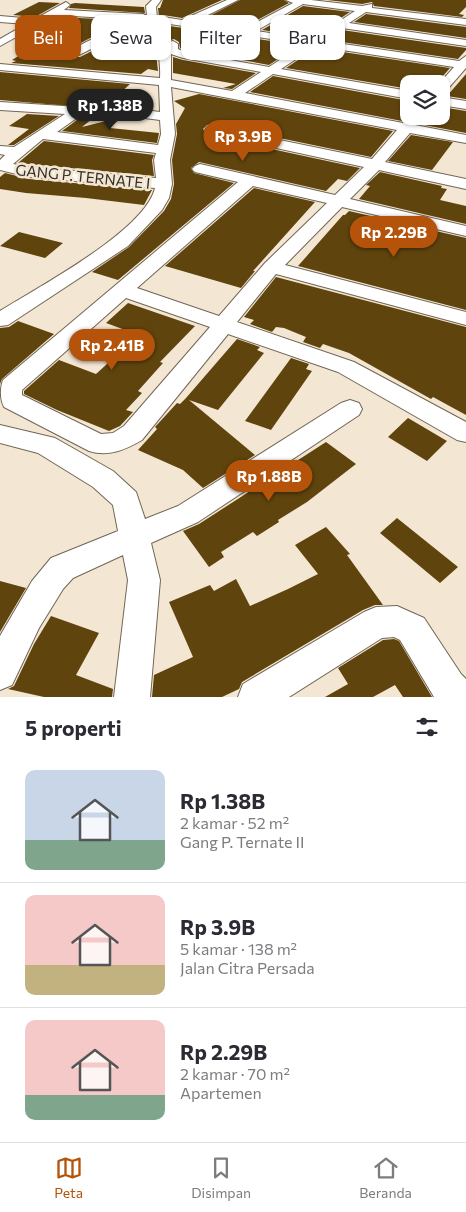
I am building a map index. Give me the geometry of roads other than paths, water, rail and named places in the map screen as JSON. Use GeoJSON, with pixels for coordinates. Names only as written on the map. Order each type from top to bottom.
{"type":"FeatureCollection","features":[{"type":"Feature","properties":{"kind":"street"},"geometry":{"type":"LineString","coordinates":[[49,15],[74,0]]}},
{"type":"Feature","properties":{"kind":"street"},"geometry":{"type":"LineString","coordinates":[[152,15],[151,6],[157,0]]}},
{"type":"Feature","properties":{"kind":"street"},"geometry":{"type":"LineString","coordinates":[[201,15],[234,0]]}},
{"type":"Feature","properties":{"kind":"street"},"geometry":{"type":"LineString","coordinates":[[290,0],[466,22]]}},
{"type":"Feature","properties":{"kind":"street"},"geometry":{"type":"LineString","coordinates":[[345,21],[378,0]]}},
{"type":"Feature","properties":{"kind":"street"},"geometry":{"type":"LineString","coordinates":[[260,24],[301,2]]}},
{"type":"Feature","properties":{"kind":"street"},"geometry":{"type":"LineString","coordinates":[[54,12],[107,15]]}},
{"type":"Feature","properties":{"kind":"street"},"geometry":{"type":"LineString","coordinates":[[0,21],[15,22]]}},
{"type":"Feature","properties":{"kind":"street"},"geometry":{"type":"LineString","coordinates":[[345,26],[466,43]]}},
{"type":"Feature","properties":{"kind":"street"},"geometry":{"type":"LineString","coordinates":[[0,43],[15,34]]}},
{"type":"Feature","properties":{"kind":"street"},"geometry":{"type":"LineString","coordinates":[[173,44],[173,51],[183,55],[400,93]]}},
{"type":"Feature","properties":{"kind":"street"},"geometry":{"type":"LineString","coordinates":[[345,47],[462,67]]}},
{"type":"Feature","properties":{"kind":"street"},"geometry":{"type":"LineString","coordinates":[[0,320],[122,242],[153,210],[161,198],[164,184],[162,160],[168,134],[165,60]]}},
{"type":"Feature","properties":{"kind":"street"},"geometry":{"type":"LineString","coordinates":[[234,95],[287,60]]}},
{"type":"Feature","properties":{"kind":"street"},"geometry":{"type":"LineString","coordinates":[[0,66],[165,81],[234,95],[400,120]]}},
{"type":"Feature","properties":{"kind":"street"},"geometry":{"type":"LineString","coordinates":[[450,80],[462,67]]}},
{"type":"Feature","properties":{"kind":"street"},"geometry":{"type":"LineString","coordinates":[[450,101],[466,104]]}},
{"type":"Feature","properties":{"kind":"street"},"geometry":{"type":"LineString","coordinates":[[0,106],[110,115],[119,111],[168,117]]}},
{"type":"Feature","properties":{"kind":"street"},"geometry":{"type":"LineString","coordinates":[[0,150],[17,152],[79,111]]}},
{"type":"Feature","properties":{"kind":"street"},"geometry":{"type":"LineString","coordinates":[[248,181],[11,386],[8,395],[14,401],[98,444],[118,442],[133,433],[272,267],[375,165],[408,125]]}},
{"type":"Feature","properties":{"kind":"street"},"geometry":{"type":"LineString","coordinates":[[420,125],[466,139]]}},
{"type":"Feature","properties":{"kind":"street"},"geometry":{"type":"LineString","coordinates":[[212,130],[466,184]]}},
{"type":"Feature","properties":{"kind":"street"},"geometry":{"type":"LineString","coordinates":[[42,135],[64,136],[165,150]]}},
{"type":"Feature","properties":{"kind":"street","name":"GANG P. TERNATE I"},"geometry":{"type":"LineString","coordinates":[[17,152],[2,166],[29,172],[164,184]]}},
{"type":"Feature","properties":{"kind":"street"},"geometry":{"type":"LineString","coordinates":[[200,169],[466,231]]}},
{"type":"Feature","properties":{"kind":"street"},"geometry":{"type":"LineString","coordinates":[[272,267],[466,320]]}},
{"type":"Feature","properties":{"kind":"street"},"geometry":{"type":"LineString","coordinates":[[123,290],[346,367],[466,433]]}},
{"type":"Feature","properties":{"kind":"street"},"geometry":{"type":"LineString","coordinates":[[0,673],[39,596],[62,568],[188,514],[350,409]]}},
{"type":"Feature","properties":{"kind":"street"},"geometry":{"type":"LineString","coordinates":[[0,434],[46,445],[103,478],[126,500],[144,580],[132,697]]}},
{"type":"Feature","properties":{"kind":"street"},"geometry":{"type":"LineString","coordinates":[[256,697],[376,623],[397,621],[412,629],[448,687],[459,697]]}}]}
